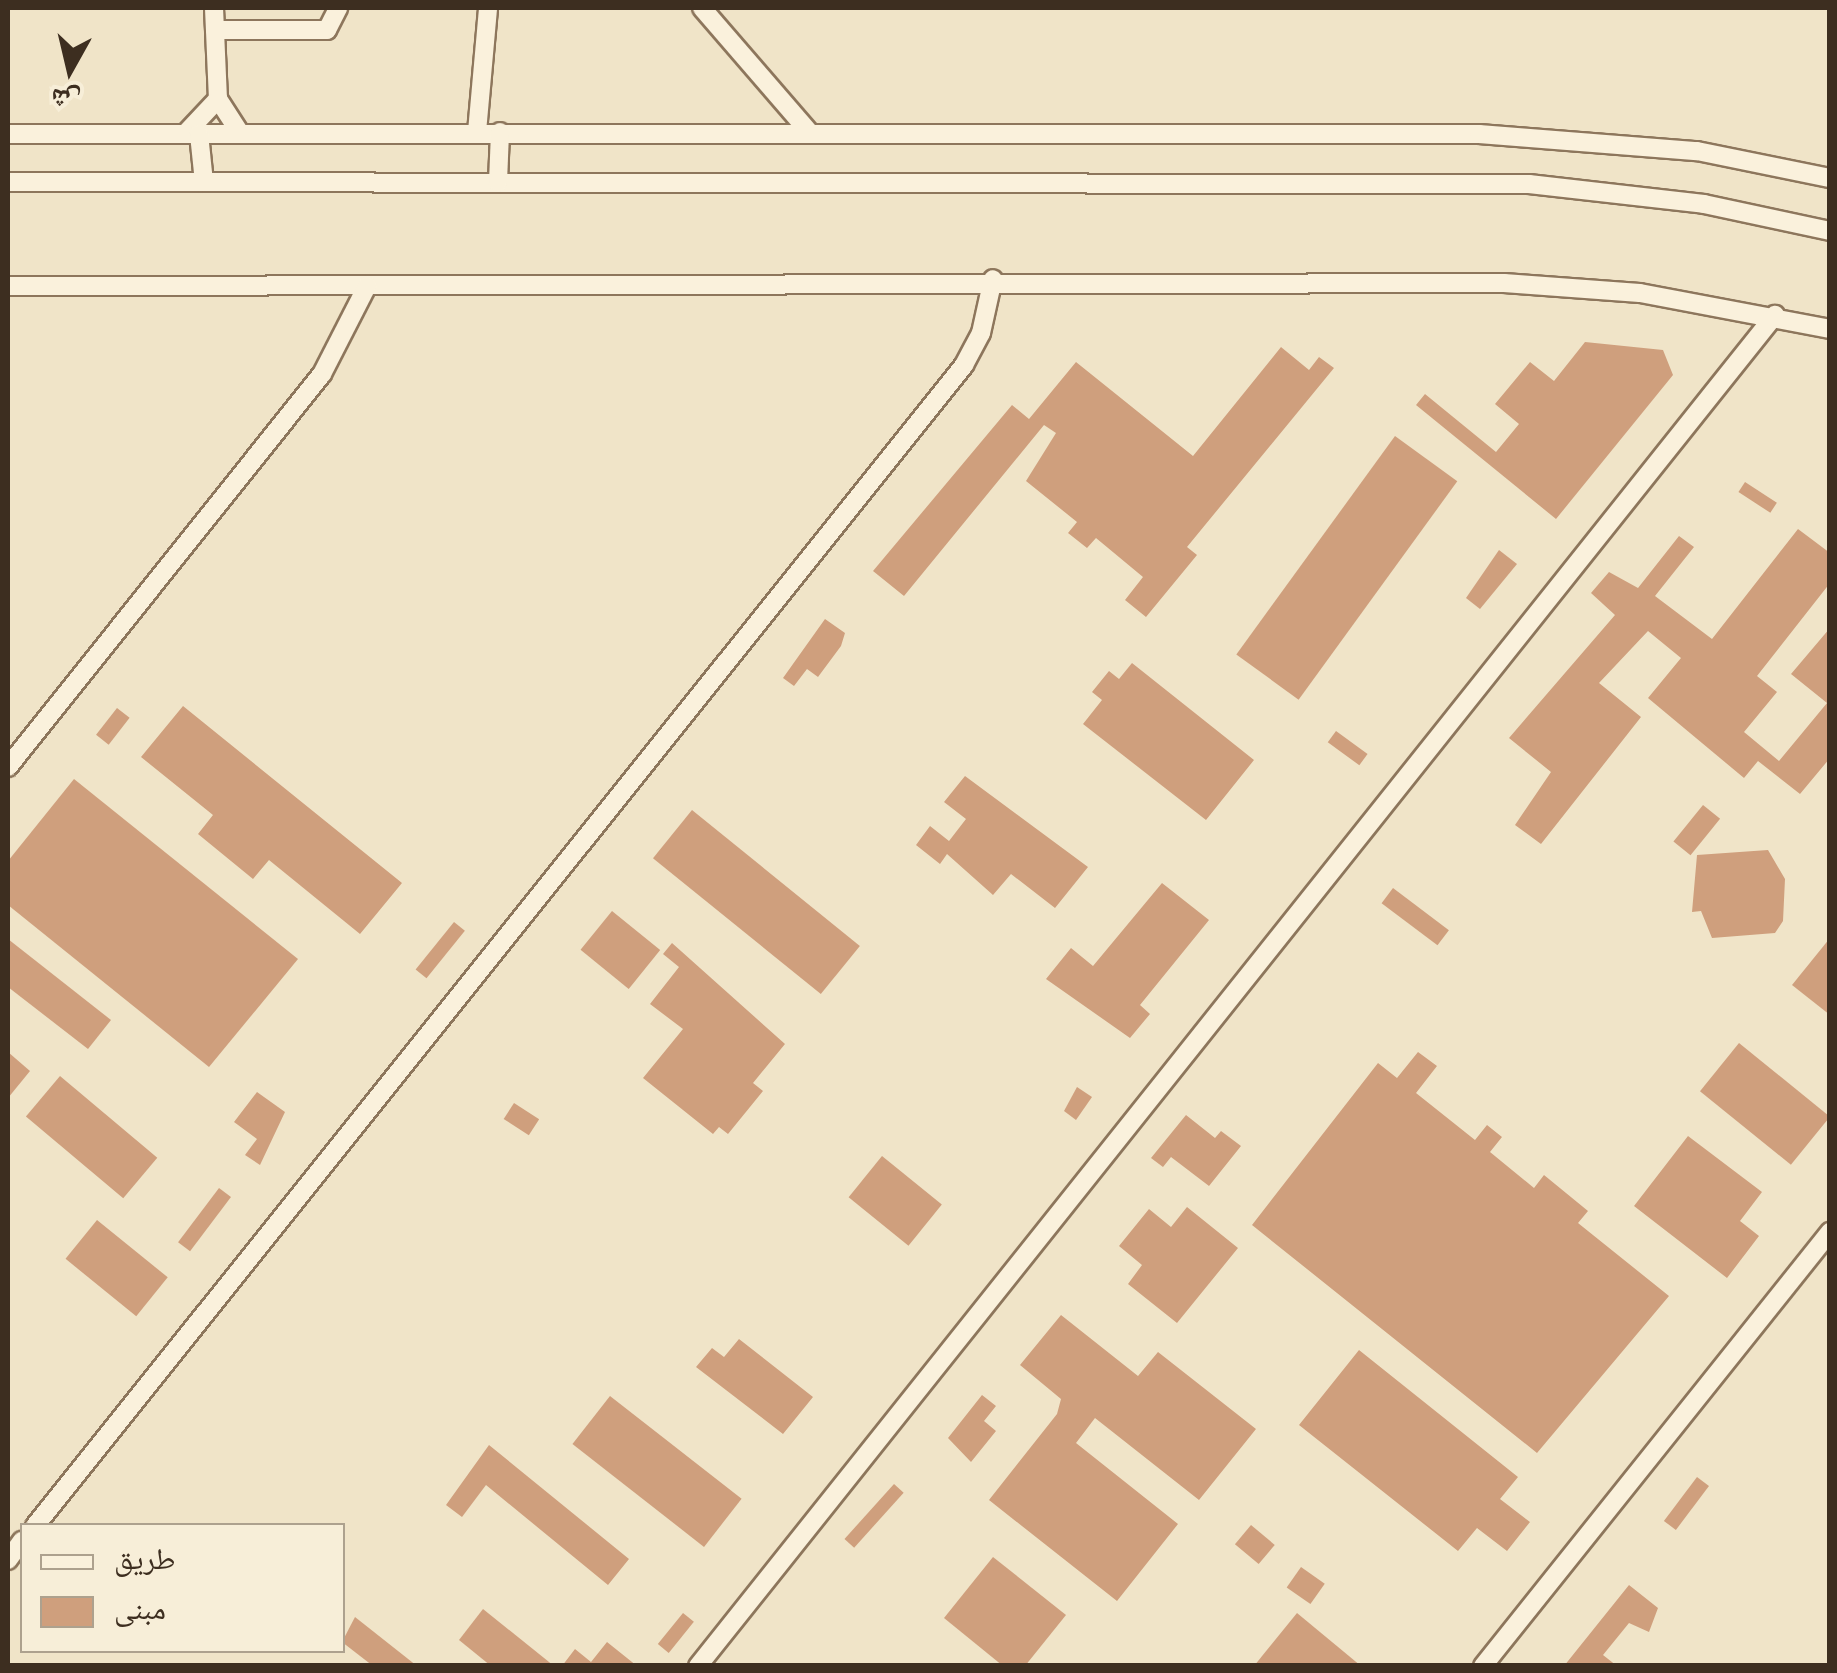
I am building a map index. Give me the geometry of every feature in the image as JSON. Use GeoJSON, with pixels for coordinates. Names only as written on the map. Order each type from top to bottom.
{"type":"FeatureCollection","features":[{"type":"Feature","properties":{"kind":"street"},"geometry":{"type":"LineString","coordinates":[[214,8],[218,99],[240,133]]}},
{"type":"Feature","properties":{"kind":"street"},"geometry":{"type":"LineString","coordinates":[[215,30],[327,30],[338,8]]}},
{"type":"Feature","properties":{"kind":"street"},"geometry":{"type":"LineString","coordinates":[[477,132],[488,8]]}},
{"type":"Feature","properties":{"kind":"street"},"geometry":{"type":"LineString","coordinates":[[702,8],[810,132]]}},
{"type":"Feature","properties":{"kind":"street"},"geometry":{"type":"LineString","coordinates":[[204,182],[193,134],[218,99]]}},
{"type":"Feature","properties":{"kind":"street"},"geometry":{"type":"LineString","coordinates":[[498,182],[500,132]]}},
{"type":"Feature","properties":{"kind":"street"},"geometry":{"type":"LineString","coordinates":[[8,134],[1497,135],[1698,151],[1830,178]]}},
{"type":"Feature","properties":{"kind":"street"},"geometry":{"type":"LineString","coordinates":[[8,182],[1529,184],[1704,204],[1830,232]]}},
{"type":"Feature","properties":{"kind":"street"},"geometry":{"type":"LineString","coordinates":[[37,1523],[964,365],[981,333],[993,280]]}},
{"type":"Feature","properties":{"kind":"street"},"geometry":{"type":"LineString","coordinates":[[8,286],[993,280],[1572,286],[1775,315],[1830,329]]}},
{"type":"Feature","properties":{"kind":"street"},"geometry":{"type":"LineString","coordinates":[[8,767],[322,374],[367,286]]}},
{"type":"Feature","properties":{"kind":"street"},"geometry":{"type":"LineString","coordinates":[[698,1666],[1775,315]]}},
{"type":"Feature","properties":{"kind":"street"},"geometry":{"type":"LineString","coordinates":[[1483,1666],[1830,1232]]}},
{"type":"Feature","properties":{"kind":"building"},"geometry":{"type":"Polygon","coordinates":[[[1585,342],[1663,350],[1673,375],[1556,519],[1416,405],[1425,394],[1496,452],[1519,424],[1495,404],[1530,362],[1554,381],[1585,342]]]}},
{"type":"Feature","properties":{"kind":"building"},"geometry":{"type":"Polygon","coordinates":[[[1281,347],[1309,370],[1319,357],[1334,368],[1187,547],[1197,555],[1146,617],[1125,600],[1143,577],[1096,538],[1087,548],[1068,533],[1077,522],[1026,481],[1056,433],[1044,425],[904,596],[873,571],[1012,405],[1029,419],[1076,362],[1193,456],[1281,347]]]}},
{"type":"Feature","properties":{"kind":"building"},"geometry":{"type":"Polygon","coordinates":[[[1395,436],[1457,481],[1299,700],[1236,654],[1395,436]]]}},
{"type":"Feature","properties":{"kind":"building"},"geometry":{"type":"Polygon","coordinates":[[[1745,482],[1777,503],[1770,513],[1738,492],[1745,482]]]}},
{"type":"Feature","properties":{"kind":"building"},"geometry":{"type":"Polygon","coordinates":[[[1798,529],[1830,553],[1830,583],[1757,676],[1777,692],[1744,732],[1779,761],[1827,703],[1791,674],[1830,628],[1830,758],[1800,794],[1758,761],[1744,778],[1648,698],[1681,658],[1648,631],[1599,683],[1641,717],[1541,844],[1515,825],[1551,772],[1509,738],[1615,615],[1591,593],[1609,572],[1638,588],[1679,536],[1694,547],[1655,596],[1712,639],[1798,529]]]}},
{"type":"Feature","properties":{"kind":"building"},"geometry":{"type":"Polygon","coordinates":[[[1499,550],[1517,564],[1480,609],[1466,598],[1499,550]]]}},
{"type":"Feature","properties":{"kind":"building"},"geometry":{"type":"Polygon","coordinates":[[[825,619],[845,633],[841,646],[818,677],[807,669],[794,686],[783,678],[825,619]]]}},
{"type":"Feature","properties":{"kind":"building"},"geometry":{"type":"Polygon","coordinates":[[[1132,663],[1254,760],[1206,820],[1083,724],[1102,700],[1092,692],[1109,671],[1119,679],[1132,663]]]}},
{"type":"Feature","properties":{"kind":"building"},"geometry":{"type":"Polygon","coordinates":[[[183,706],[402,883],[360,934],[269,860],[253,879],[198,834],[213,815],[141,757],[183,706]]]}},
{"type":"Feature","properties":{"kind":"building"},"geometry":{"type":"Polygon","coordinates":[[[117,708],[130,718],[109,745],[96,735],[117,708]]]}},
{"type":"Feature","properties":{"kind":"building"},"geometry":{"type":"Polygon","coordinates":[[[1336,731],[1368,754],[1359,765],[1328,742],[1336,731]]]}},
{"type":"Feature","properties":{"kind":"building"},"geometry":{"type":"Polygon","coordinates":[[[965,776],[1088,867],[1055,908],[1011,874],[993,895],[947,854],[940,864],[916,845],[930,826],[949,841],[966,819],[944,802],[965,776]]]}},
{"type":"Feature","properties":{"kind":"building"},"geometry":{"type":"Polygon","coordinates":[[[74,779],[298,959],[209,1067],[8,905],[8,861],[74,779]]]}},
{"type":"Feature","properties":{"kind":"building"},"geometry":{"type":"Polygon","coordinates":[[[1703,805],[1720,819],[1691,855],[1673,842],[1703,805]]]}},
{"type":"Feature","properties":{"kind":"building"},"geometry":{"type":"Polygon","coordinates":[[[692,810],[860,946],[821,994],[653,858],[692,810]]]}},
{"type":"Feature","properties":{"kind":"building"},"geometry":{"type":"Polygon","coordinates":[[[1768,850],[1785,879],[1783,921],[1775,933],[1712,938],[1701,911],[1692,912],[1697,855],[1768,850]]]}},
{"type":"Feature","properties":{"kind":"building"},"geometry":{"type":"Polygon","coordinates":[[[1162,883],[1209,920],[1140,1005],[1150,1014],[1130,1038],[1046,979],[1071,948],[1093,966],[1162,883]]]}},
{"type":"Feature","properties":{"kind":"building"},"geometry":{"type":"Polygon","coordinates":[[[1393,888],[1449,930],[1437,945],[1382,903],[1393,888]]]}},
{"type":"Feature","properties":{"kind":"building"},"geometry":{"type":"Polygon","coordinates":[[[612,911],[660,950],[629,989],[581,950],[612,911]]]}},
{"type":"Feature","properties":{"kind":"building"},"geometry":{"type":"Polygon","coordinates":[[[454,922],[465,931],[426,978],[416,969],[454,922]]]}},
{"type":"Feature","properties":{"kind":"building"},"geometry":{"type":"Polygon","coordinates":[[[1830,938],[1830,1015],[1792,985],[1830,938]]]}},
{"type":"Feature","properties":{"kind":"building"},"geometry":{"type":"Polygon","coordinates":[[[8,939],[111,1020],[88,1049],[8,987],[8,939]]]}},
{"type":"Feature","properties":{"kind":"building"},"geometry":{"type":"Polygon","coordinates":[[[672,943],[785,1044],[753,1083],[763,1091],[728,1134],[719,1127],[713,1134],[643,1078],[683,1029],[650,1004],[679,967],[663,954],[672,943]]]}},
{"type":"Feature","properties":{"kind":"building"},"geometry":{"type":"Polygon","coordinates":[[[1739,1043],[1830,1117],[1791,1165],[1700,1091],[1739,1043]]]}},
{"type":"Feature","properties":{"kind":"building"},"geometry":{"type":"Polygon","coordinates":[[[8,1052],[30,1071],[8,1098],[8,1052]]]}},
{"type":"Feature","properties":{"kind":"building"},"geometry":{"type":"Polygon","coordinates":[[[1418,1052],[1437,1066],[1416,1093],[1475,1140],[1487,1125],[1502,1137],[1490,1152],[1534,1188],[1544,1175],[1588,1211],[1578,1223],[1669,1296],[1537,1453],[1252,1225],[1378,1063],[1397,1078],[1418,1052]]]}},
{"type":"Feature","properties":{"kind":"building"},"geometry":{"type":"Polygon","coordinates":[[[60,1076],[157,1158],[123,1198],[26,1117],[60,1076]]]}},
{"type":"Feature","properties":{"kind":"building"},"geometry":{"type":"Polygon","coordinates":[[[1077,1087],[1092,1097],[1076,1120],[1064,1111],[1077,1087]]]}},
{"type":"Feature","properties":{"kind":"building"},"geometry":{"type":"Polygon","coordinates":[[[257,1092],[285,1112],[260,1165],[245,1155],[257,1139],[234,1122],[257,1092]]]}},
{"type":"Feature","properties":{"kind":"building"},"geometry":{"type":"Polygon","coordinates":[[[514,1103],[539,1119],[529,1135],[504,1119],[514,1103]]]}},
{"type":"Feature","properties":{"kind":"building"},"geometry":{"type":"Polygon","coordinates":[[[1186,1115],[1215,1138],[1221,1131],[1241,1146],[1209,1186],[1171,1157],[1163,1167],[1151,1158],[1186,1115]]]}},
{"type":"Feature","properties":{"kind":"building"},"geometry":{"type":"Polygon","coordinates":[[[1688,1136],[1762,1192],[1740,1221],[1759,1236],[1727,1278],[1634,1206],[1688,1136]]]}},
{"type":"Feature","properties":{"kind":"building"},"geometry":{"type":"Polygon","coordinates":[[[882,1156],[942,1204],[908,1246],[849,1197],[882,1156]]]}},
{"type":"Feature","properties":{"kind":"building"},"geometry":{"type":"Polygon","coordinates":[[[219,1188],[231,1197],[190,1251],[178,1242],[219,1188]]]}},
{"type":"Feature","properties":{"kind":"building"},"geometry":{"type":"Polygon","coordinates":[[[1187,1207],[1238,1248],[1177,1323],[1128,1284],[1142,1265],[1119,1246],[1149,1209],[1171,1227],[1187,1207]]]}},
{"type":"Feature","properties":{"kind":"building"},"geometry":{"type":"Polygon","coordinates":[[[97,1220],[168,1277],[136,1316],[66,1259],[97,1220]]]}},
{"type":"Feature","properties":{"kind":"building"},"geometry":{"type":"Polygon","coordinates":[[[1061,1315],[1138,1376],[1158,1352],[1256,1429],[1199,1500],[1095,1418],[1076,1443],[1178,1524],[1117,1601],[989,1500],[1057,1414],[1061,1399],[1020,1365],[1061,1315]]]}},
{"type":"Feature","properties":{"kind":"building"},"geometry":{"type":"Polygon","coordinates":[[[739,1339],[813,1397],[783,1434],[696,1367],[712,1348],[724,1357],[739,1339]]]}},
{"type":"Feature","properties":{"kind":"building"},"geometry":{"type":"Polygon","coordinates":[[[1359,1350],[1518,1477],[1500,1499],[1530,1522],[1507,1551],[1477,1528],[1458,1551],[1299,1425],[1359,1350]]]}},
{"type":"Feature","properties":{"kind":"building"},"geometry":{"type":"Polygon","coordinates":[[[982,1395],[996,1406],[984,1421],[996,1431],[971,1462],[948,1438],[982,1395]]]}},
{"type":"Feature","properties":{"kind":"building"},"geometry":{"type":"Polygon","coordinates":[[[610,1396],[742,1499],[704,1547],[572,1444],[610,1396]]]}},
{"type":"Feature","properties":{"kind":"building"},"geometry":{"type":"Polygon","coordinates":[[[489,1445],[629,1559],[608,1585],[486,1485],[462,1517],[446,1505],[489,1445]]]}},
{"type":"Feature","properties":{"kind":"building"},"geometry":{"type":"Polygon","coordinates":[[[1697,1477],[1709,1486],[1676,1530],[1664,1521],[1697,1477]]]}},
{"type":"Feature","properties":{"kind":"building"},"geometry":{"type":"Polygon","coordinates":[[[894,1484],[904,1493],[854,1548],[844,1539],[894,1484]]]}},
{"type":"Feature","properties":{"kind":"building"},"geometry":{"type":"Polygon","coordinates":[[[1251,1525],[1275,1545],[1259,1564],[1235,1544],[1251,1525]]]}},
{"type":"Feature","properties":{"kind":"building"},"geometry":{"type":"Polygon","coordinates":[[[993,1557],[1066,1615],[1025,1666],[1003,1666],[944,1618],[993,1557]]]}},
{"type":"Feature","properties":{"kind":"building"},"geometry":{"type":"Polygon","coordinates":[[[1301,1567],[1325,1584],[1310,1604],[1287,1587],[1301,1567]]]}},
{"type":"Feature","properties":{"kind":"building"},"geometry":{"type":"Polygon","coordinates":[[[1629,1585],[1658,1608],[1649,1632],[1629,1623],[1603,1655],[1617,1666],[1564,1666],[1629,1585]]]}},
{"type":"Feature","properties":{"kind":"building"},"geometry":{"type":"Polygon","coordinates":[[[483,1609],[554,1666],[491,1666],[459,1640],[483,1609]]]}},
{"type":"Feature","properties":{"kind":"building"},"geometry":{"type":"Polygon","coordinates":[[[683,1613],[694,1622],[669,1653],[658,1644],[683,1613]]]}},
{"type":"Feature","properties":{"kind":"building"},"geometry":{"type":"Polygon","coordinates":[[[1297,1613],[1361,1666],[1254,1666],[1297,1613]]]}},
{"type":"Feature","properties":{"kind":"building"},"geometry":{"type":"Polygon","coordinates":[[[355,1617],[417,1666],[373,1666],[345,1644],[355,1617]]]}},
{"type":"Feature","properties":{"kind":"building"},"geometry":{"type":"Polygon","coordinates":[[[607,1642],[637,1666],[562,1666],[575,1649],[591,1662],[607,1642]]]}}]}
